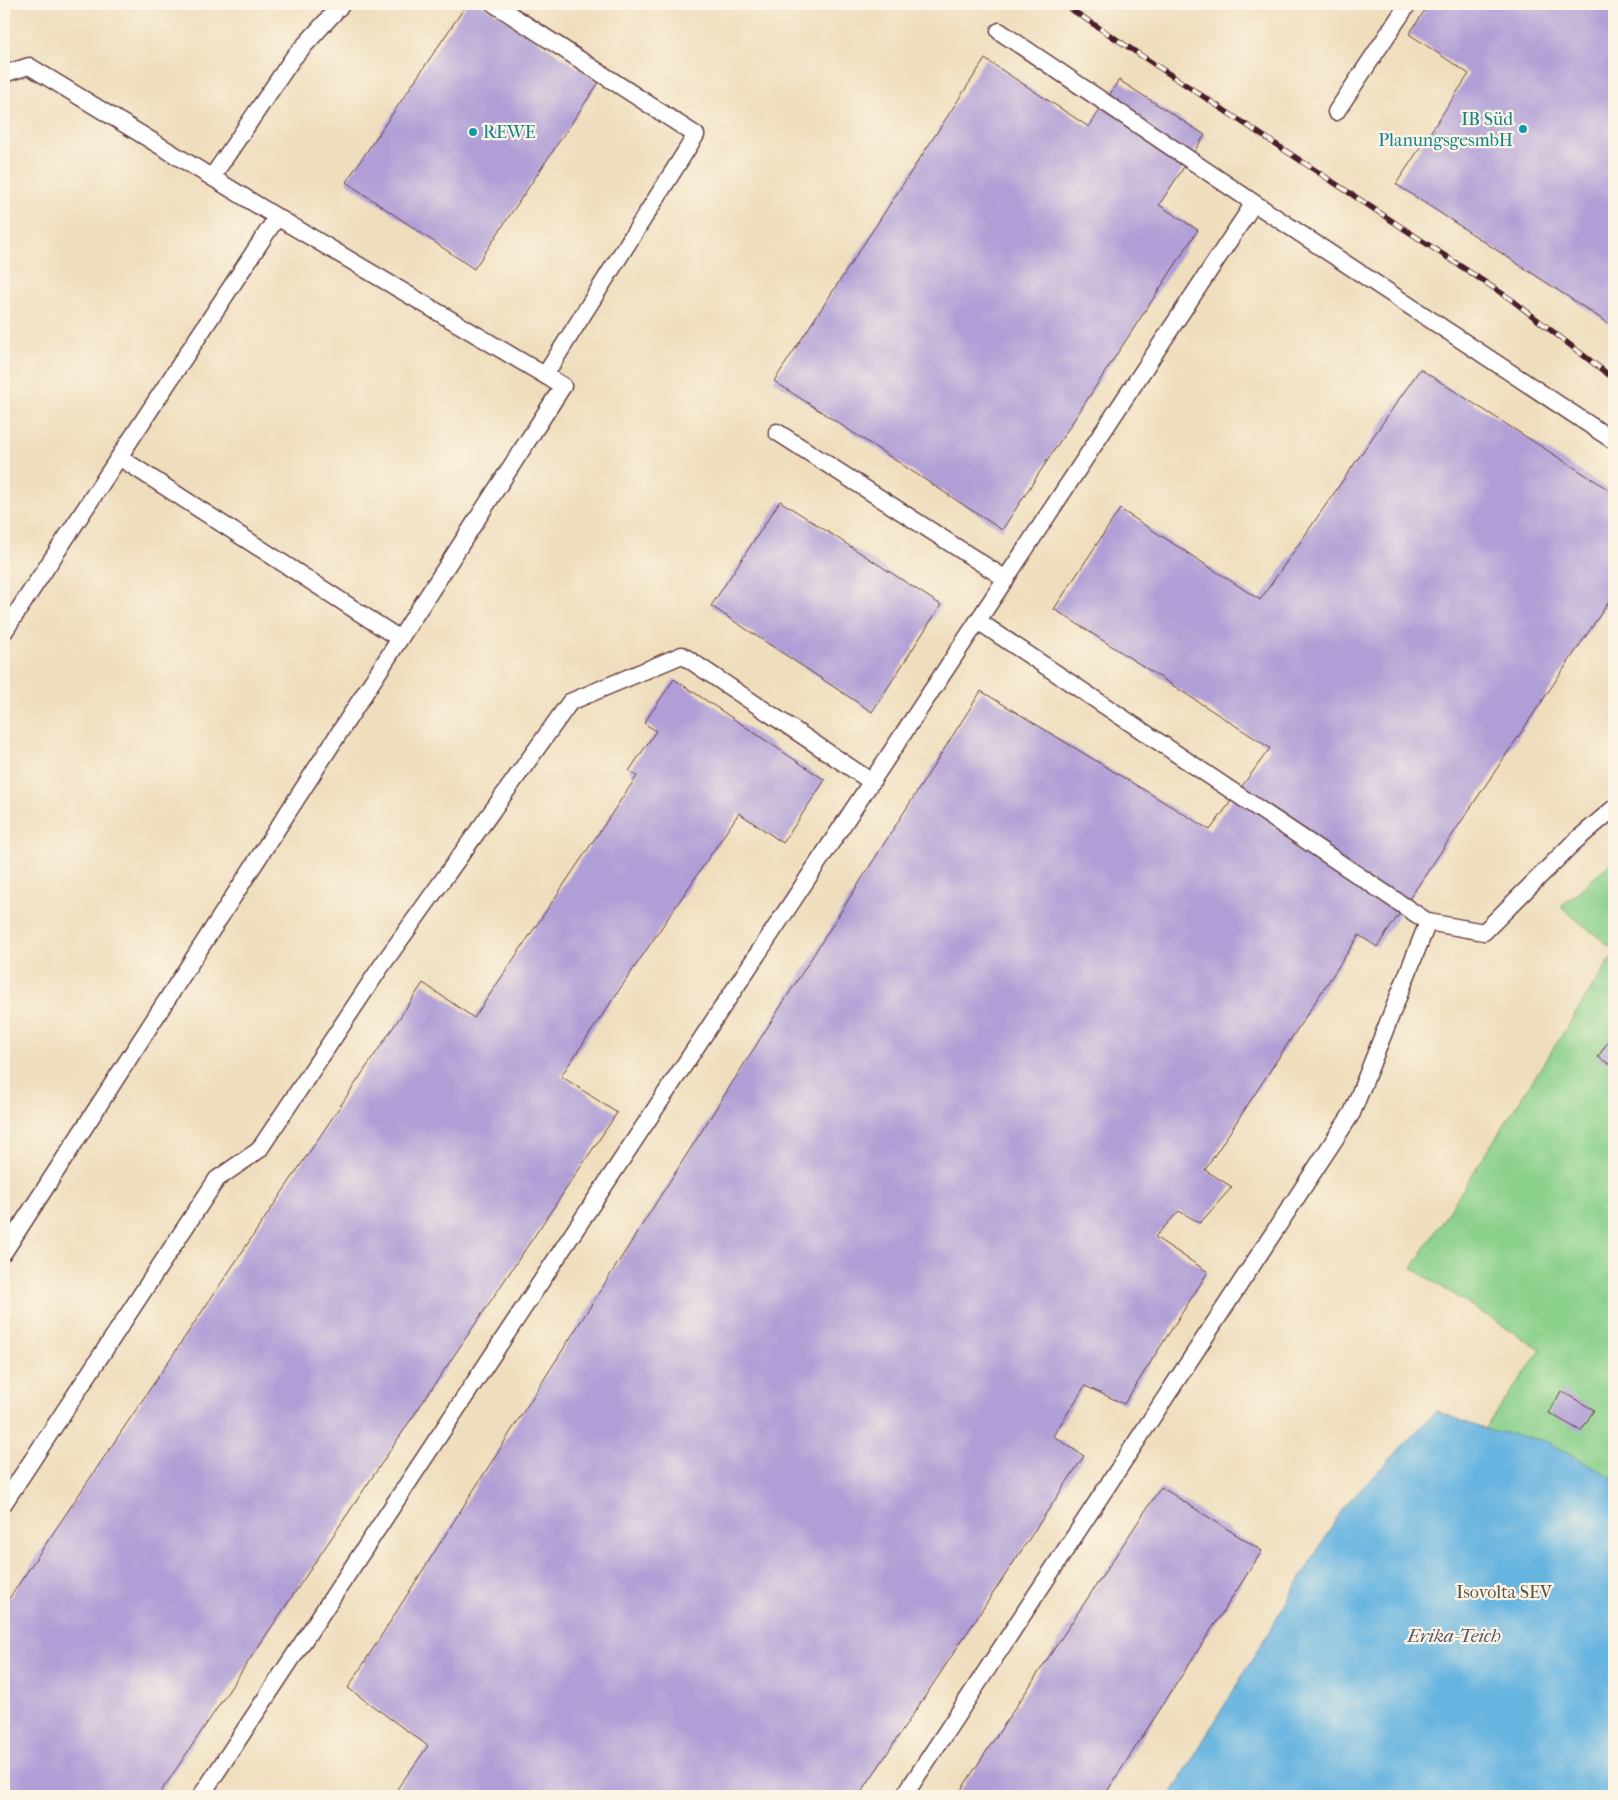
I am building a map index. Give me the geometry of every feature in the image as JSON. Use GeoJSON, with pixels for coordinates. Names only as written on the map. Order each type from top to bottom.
{"type":"FeatureCollection","features":[{"type":"Feature","properties":{"kind":"lane"},"geometry":{"type":"LineString","coordinates":[[212,177],[293,58],[342,4]]}},
{"type":"Feature","properties":{"kind":"lane"},"geometry":{"type":"LineString","coordinates":[[494,4],[696,135],[545,375]]}},
{"type":"Feature","properties":{"kind":"lane"},"geometry":{"type":"LineString","coordinates":[[1336,112],[1408,4]]}},
{"type":"Feature","properties":{"kind":"lane"},"geometry":{"type":"LineString","coordinates":[[999,31],[1254,203],[1614,441]]}},
{"type":"Feature","properties":{"kind":"lane"},"geometry":{"type":"LineString","coordinates":[[4,74],[29,66],[277,217],[563,386],[4,1252]]}},
{"type":"Feature","properties":{"kind":"lane"},"geometry":{"type":"LineString","coordinates":[[201,1796],[1254,203]]}},
{"type":"Feature","properties":{"kind":"lane"},"geometry":{"type":"LineString","coordinates":[[4,632],[277,217]]}},
{"type":"Feature","properties":{"kind":"lane"},"geometry":{"type":"LineString","coordinates":[[777,432],[1006,579]]}},
{"type":"Feature","properties":{"kind":"lane"},"geometry":{"type":"LineString","coordinates":[[119,457],[400,639]]}},
{"type":"Feature","properties":{"kind":"lane"},"geometry":{"type":"LineString","coordinates":[[978,621],[1428,922],[1484,932],[1572,844],[1614,808]]}},
{"type":"Feature","properties":{"kind":"lane"},"geometry":{"type":"LineString","coordinates":[[4,1502],[217,1179],[259,1150],[380,968],[570,702],[682,655],[872,782]]}},
{"type":"Feature","properties":{"kind":"lane"},"geometry":{"type":"LineString","coordinates":[[904,1796],[1352,1114],[1428,922]]}},
{"type":"Feature","properties":{"kind":"green space"},"geometry":{"type":"Polygon","coordinates":[[[1614,860],[1614,950],[1561,907],[1614,860]]]}},
{"type":"Feature","properties":{"kind":"green space","name":"Isovolta SEV"},"geometry":{"type":"Polygon","coordinates":[[[1614,954],[1614,1760],[1484,1429],[1541,1350],[1412,1268],[1614,954]]]}},
{"type":"Feature","properties":{"kind":"water","name":"Erika-Teich"},"geometry":{"type":"Polygon","coordinates":[[[1436,1411],[1484,1429],[1546,1441],[1614,1478],[1614,1796],[1170,1796],[1343,1508],[1436,1411]]]}},
{"type":"Feature","properties":{"kind":"building","name":"REWE"},"geometry":{"type":"Polygon","coordinates":[[[467,4],[482,4],[599,82],[474,269],[346,182],[467,4]]]}},
{"type":"Feature","properties":{"kind":"building","name":"IB Süd PlanungsgesmbH"},"geometry":{"type":"Polygon","coordinates":[[[1429,4],[1614,4],[1614,327],[1396,184],[1469,74],[1409,34],[1429,4]]]}},
{"type":"Feature","properties":{"kind":"building"},"geometry":{"type":"Polygon","coordinates":[[[985,59],[1089,127],[1119,80],[1205,135],[1159,205],[1198,230],[1002,530],[774,381],[985,59]]]}},
{"type":"Feature","properties":{"kind":"building"},"geometry":{"type":"Polygon","coordinates":[[[1420,369],[1614,493],[1614,594],[1377,947],[1359,935],[1205,1170],[1232,1187],[1200,1223],[1179,1211],[1155,1237],[1208,1272],[1124,1404],[1085,1386],[1053,1436],[1084,1456],[859,1796],[392,1796],[428,1746],[348,1688],[981,691],[1210,830],[1270,748],[1054,609],[1120,509],[1260,600],[1420,369]]]}},
{"type":"Feature","properties":{"kind":"building"},"geometry":{"type":"Polygon","coordinates":[[[780,501],[941,605],[872,712],[711,606],[780,501]]]}},
{"type":"Feature","properties":{"kind":"building"},"geometry":{"type":"Polygon","coordinates":[[[674,679],[825,780],[783,843],[739,813],[561,1076],[617,1113],[158,1796],[4,1796],[4,1606],[423,983],[474,1018],[637,776],[629,771],[656,731],[644,723],[674,679]]]}},
{"type":"Feature","properties":{"kind":"building"},"geometry":{"type":"Polygon","coordinates":[[[1614,1032],[1614,1067],[1598,1057],[1614,1032]]]}},
{"type":"Feature","properties":{"kind":"building"},"geometry":{"type":"Polygon","coordinates":[[[1561,1391],[1594,1410],[1581,1431],[1549,1413],[1561,1391]]]}},
{"type":"Feature","properties":{"kind":"building"},"geometry":{"type":"Polygon","coordinates":[[[1161,1487],[1262,1551],[1104,1796],[957,1796],[1161,1487]]]}},
{"type":"Feature","properties":{"kind":"railway"},"geometry":{"type":"LineString","coordinates":[[1063,4],[1512,300],[1614,379]]}},
{"type":"Feature","properties":{"kind":"place","name":"IB Süd PlanungsgesmbH"},"geometry":{"type":"Point","coordinates":[1523,129]}},
{"type":"Feature","properties":{"kind":"place","name":"REWE"},"geometry":{"type":"Point","coordinates":[473,132]}}]}
